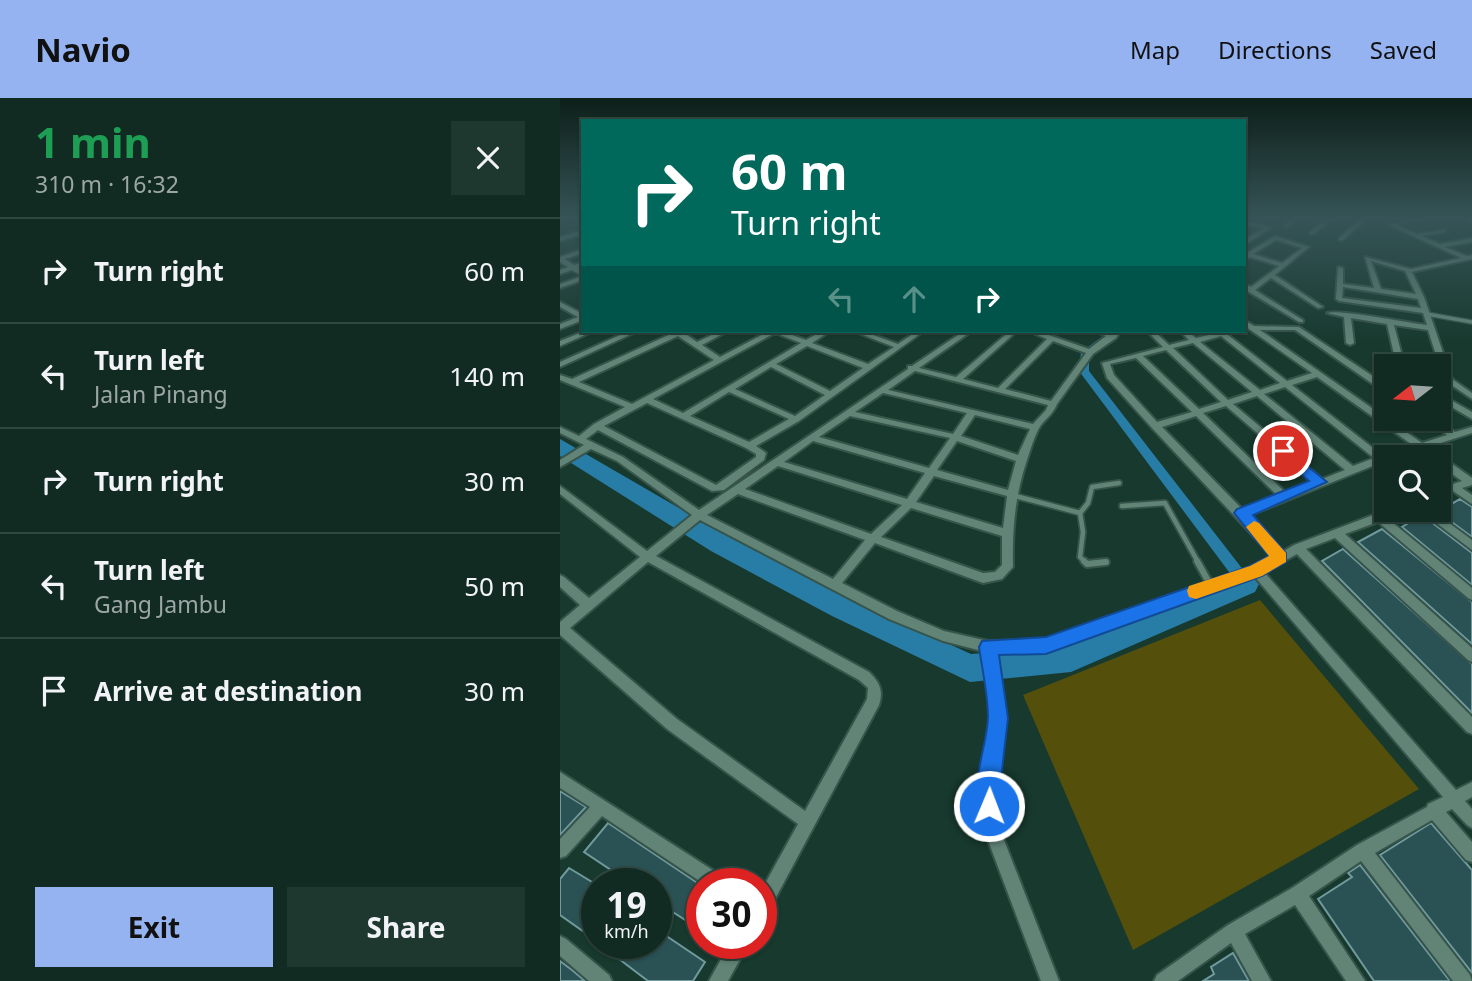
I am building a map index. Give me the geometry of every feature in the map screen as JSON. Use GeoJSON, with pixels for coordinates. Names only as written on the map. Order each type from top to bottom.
{"type":"FeatureCollection","features":[{"type":"Feature","properties":{"kind":"street"},"geometry":{"type":"LineString","coordinates":[[562,260],[581,274]]}},
{"type":"Feature","properties":{"kind":"street"},"geometry":{"type":"LineString","coordinates":[[1261,260],[1283,265]]}},
{"type":"Feature","properties":{"kind":"street"},"geometry":{"type":"LineString","coordinates":[[1289,260],[1271,275],[1248,288],[1301,321]]}},
{"type":"Feature","properties":{"kind":"street"},"geometry":{"type":"LineString","coordinates":[[1368,260],[1378,290]]}},
{"type":"Feature","properties":{"kind":"street"},"geometry":{"type":"LineString","coordinates":[[1375,260],[1409,270],[1459,260]]}},
{"type":"Feature","properties":{"kind":"street"},"geometry":{"type":"LineString","coordinates":[[560,272],[581,265]]}},
{"type":"Feature","properties":{"kind":"street"},"geometry":{"type":"LineString","coordinates":[[1340,268],[1339,299],[1427,313]]}},
{"type":"Feature","properties":{"kind":"street"},"geometry":{"type":"LineString","coordinates":[[1409,270],[1427,313],[1447,380],[1472,397]]}},
{"type":"Feature","properties":{"kind":"street"},"geometry":{"type":"LineString","coordinates":[[1271,275],[1320,307]]}},
{"type":"Feature","properties":{"kind":"street"},"geometry":{"type":"LineString","coordinates":[[560,286],[581,277]]}},
{"type":"Feature","properties":{"kind":"street"},"geometry":{"type":"LineString","coordinates":[[1339,285],[1421,297]]}},
{"type":"Feature","properties":{"kind":"street"},"geometry":{"type":"LineString","coordinates":[[560,304],[581,316]]}},
{"type":"Feature","properties":{"kind":"street"},"geometry":{"type":"LineString","coordinates":[[1330,313],[1430,328]]}},
{"type":"Feature","properties":{"kind":"street"},"geometry":{"type":"LineString","coordinates":[[1347,315],[1350,343]]}},
{"type":"Feature","properties":{"kind":"street"},"geometry":{"type":"LineString","coordinates":[[560,327],[581,318]]}},
{"type":"Feature","properties":{"kind":"street"},"geometry":{"type":"LineString","coordinates":[[1390,321],[1398,354]]}},
{"type":"Feature","properties":{"kind":"street"},"geometry":{"type":"LineString","coordinates":[[1247,326],[1419,445]]}},
{"type":"Feature","properties":{"kind":"street"},"geometry":{"type":"LineString","coordinates":[[1247,326],[1297,328],[1374,381]]}},
{"type":"Feature","properties":{"kind":"street"},"geometry":{"type":"LineString","coordinates":[[560,344],[585,333]]}},
{"type":"Feature","properties":{"kind":"street"},"geometry":{"type":"LineString","coordinates":[[607,333],[617,338]]}},
{"type":"Feature","properties":{"kind":"street"},"geometry":{"type":"LineString","coordinates":[[560,365],[629,333]]}},
{"type":"Feature","properties":{"kind":"street"},"geometry":{"type":"LineString","coordinates":[[573,382],[674,333]]}},
{"type":"Feature","properties":{"kind":"street"},"geometry":{"type":"LineString","coordinates":[[681,333],[718,359]]}},
{"type":"Feature","properties":{"kind":"street"},"geometry":{"type":"LineString","coordinates":[[696,345],[721,333]]}},
{"type":"Feature","properties":{"kind":"street"},"geometry":{"type":"LineString","coordinates":[[580,439],[597,426],[770,333]]}},
{"type":"Feature","properties":{"kind":"street"},"geometry":{"type":"LineString","coordinates":[[779,333],[868,367]]}},
{"type":"Feature","properties":{"kind":"street"},"geometry":{"type":"LineString","coordinates":[[685,415],[824,333]]}},
{"type":"Feature","properties":{"kind":"street"},"geometry":{"type":"LineString","coordinates":[[862,333],[898,346]]}},
{"type":"Feature","properties":{"kind":"street"},"geometry":{"type":"LineString","coordinates":[[749,446],[796,419],[918,333]]}},
{"type":"Feature","properties":{"kind":"street"},"geometry":{"type":"LineString","coordinates":[[806,821],[672,724],[560,628],[695,517],[965,333]]}},
{"type":"Feature","properties":{"kind":"street"},"geometry":{"type":"LineString","coordinates":[[957,380],[1012,333]]}},
{"type":"Feature","properties":{"kind":"street"},"geometry":{"type":"LineString","coordinates":[[1036,333],[1090,352]]}},
{"type":"Feature","properties":{"kind":"street"},"geometry":{"type":"LineString","coordinates":[[737,489],[991,578],[1008,567],[1006,533],[1011,494],[1035,427],[1051,411],[1053,404],[1090,352],[1115,333]]}},
{"type":"Feature","properties":{"kind":"street"},"geometry":{"type":"LineString","coordinates":[[1152,333],[1227,403],[1320,482]]}},
{"type":"Feature","properties":{"kind":"street"},"geometry":{"type":"LineString","coordinates":[[1185,333],[1353,471]]}},
{"type":"Feature","properties":{"kind":"street"},"geometry":{"type":"LineString","coordinates":[[1217,333],[1106,363],[1106,366],[1110,376],[1155,426],[1242,513],[1280,557]]}},
{"type":"Feature","properties":{"kind":"street"},"geometry":{"type":"LineString","coordinates":[[1221,333],[1374,451]]}},
{"type":"Feature","properties":{"kind":"street"},"geometry":{"type":"LineString","coordinates":[[1000,390],[1051,339]]}},
{"type":"Feature","properties":{"kind":"street"},"geometry":{"type":"LineString","coordinates":[[1139,356],[1285,497]]}},
{"type":"Feature","properties":{"kind":"street"},"geometry":{"type":"LineString","coordinates":[[772,365],[829,394]]}},
{"type":"Feature","properties":{"kind":"street"},"geometry":{"type":"LineString","coordinates":[[911,368],[1053,404]]}},
{"type":"Feature","properties":{"kind":"street"},"geometry":{"type":"LineString","coordinates":[[1155,426],[1318,374]]}},
{"type":"Feature","properties":{"kind":"street"},"geometry":{"type":"LineString","coordinates":[[560,377],[632,407]]}},
{"type":"Feature","properties":{"kind":"street"},"geometry":{"type":"LineString","coordinates":[[730,390],[796,419]]}},
{"type":"Feature","properties":{"kind":"street"},"geometry":{"type":"LineString","coordinates":[[880,390],[1035,427]]}},
{"type":"Feature","properties":{"kind":"street"},"geometry":{"type":"LineString","coordinates":[[597,426],[715,489],[721,488],[761,458],[761,453],[749,446],[685,415],[646,400]]}},
{"type":"Feature","properties":{"kind":"street"},"geometry":{"type":"LineString","coordinates":[[1451,403],[1472,416]]}},
{"type":"Feature","properties":{"kind":"street"},"geometry":{"type":"LineString","coordinates":[[847,413],[956,437],[1022,460]]}},
{"type":"Feature","properties":{"kind":"street"},"geometry":{"type":"LineString","coordinates":[[835,584],[873,538],[909,504],[972,413]]}},
{"type":"Feature","properties":{"kind":"street"},"geometry":{"type":"LineString","coordinates":[[560,430],[646,476],[695,517],[893,615],[989,652],[1046,646],[1249,574],[1298,548],[1374,519]]}},
{"type":"Feature","properties":{"kind":"street"},"geometry":{"type":"LineString","coordinates":[[1428,445],[1472,430]]}},
{"type":"Feature","properties":{"kind":"street"},"geometry":{"type":"LineString","coordinates":[[1447,431],[1454,436]]}},
{"type":"Feature","properties":{"kind":"street"},"geometry":{"type":"LineString","coordinates":[[813,438],[1011,494]]}},
{"type":"Feature","properties":{"kind":"street"},"geometry":{"type":"LineString","coordinates":[[560,464],[590,445]]}},
{"type":"Feature","properties":{"kind":"street"},"geometry":{"type":"LineString","coordinates":[[775,462],[1006,533]]}},
{"type":"Feature","properties":{"kind":"street"},"geometry":{"type":"LineString","coordinates":[[1242,513],[1374,463]]}},
{"type":"Feature","properties":{"kind":"street"},"geometry":{"type":"LineString","coordinates":[[1451,467],[1471,481]]}},
{"type":"Feature","properties":{"kind":"street"},"geometry":{"type":"LineString","coordinates":[[1451,488],[1471,481]]}},
{"type":"Feature","properties":{"kind":"street"},"geometry":{"type":"LineString","coordinates":[[1454,487],[1472,500]]}},
{"type":"Feature","properties":{"kind":"street"},"geometry":{"type":"LineString","coordinates":[[560,489],[648,557],[864,676],[874,686],[874,700],[777,877]]}},
{"type":"Feature","properties":{"kind":"street"},"geometry":{"type":"LineString","coordinates":[[1384,522],[1472,596]]}},
{"type":"Feature","properties":{"kind":"street"},"geometry":{"type":"LineString","coordinates":[[1440,522],[1472,546]]}},
{"type":"Feature","properties":{"kind":"street"},"geometry":{"type":"LineString","coordinates":[[1338,534],[1472,656]]}},
{"type":"Feature","properties":{"kind":"street"},"geometry":{"type":"LineString","coordinates":[[1298,548],[1472,727]]}},
{"type":"Feature","properties":{"kind":"street"},"geometry":{"type":"LineString","coordinates":[[1249,574],[1472,820]]}},
{"type":"Feature","properties":{"kind":"street"},"geometry":{"type":"LineString","coordinates":[[560,580],[587,604]]}},
{"type":"Feature","properties":{"kind":"street"},"geometry":{"type":"LineString","coordinates":[[989,652],[998,718],[990,765],[989,806],[994,835],[1050,981]]}},
{"type":"Feature","properties":{"kind":"street"},"geometry":{"type":"LineString","coordinates":[[560,779],[694,868]]}},
{"type":"Feature","properties":{"kind":"street"},"geometry":{"type":"LineString","coordinates":[[1163,981],[1234,931],[1433,809],[1455,801],[1472,789]]}},
{"type":"Feature","properties":{"kind":"street"},"geometry":{"type":"LineString","coordinates":[[560,850],[600,807]]}},
{"type":"Feature","properties":{"kind":"street"},"geometry":{"type":"LineString","coordinates":[[1433,809],[1472,854]]}},
{"type":"Feature","properties":{"kind":"street"},"geometry":{"type":"LineString","coordinates":[[1363,851],[1464,981]]}},
{"type":"Feature","properties":{"kind":"street"},"geometry":{"type":"LineString","coordinates":[[1298,894],[1356,981]]}},
{"type":"Feature","properties":{"kind":"street"},"geometry":{"type":"LineString","coordinates":[[1234,931],[1262,981]]}},
{"type":"Feature","properties":{"kind":"street"},"geometry":{"type":"LineString","coordinates":[[560,945],[603,981]]}},
{"type":"Feature","properties":{"kind":"street"},"geometry":{"type":"LineString","coordinates":[[718,981],[731,959]]}},
{"type":"Feature","properties":{"kind":"lane"},"geometry":{"type":"LineString","coordinates":[[1427,313],[1472,322]]}},
{"type":"Feature","properties":{"kind":"lane"},"geometry":{"type":"LineString","coordinates":[[1106,562],[1087,564],[1080,557],[1083,533],[1080,513],[1088,503],[1092,488],[1119,483]]}},
{"type":"Feature","properties":{"kind":"lane"},"geometry":{"type":"LineString","coordinates":[[1011,494],[1080,513]]}},
{"type":"Feature","properties":{"kind":"lane"},"geometry":{"type":"LineString","coordinates":[[1122,506],[1165,503],[1211,586]]}},
{"type":"Feature","properties":{"kind":"shaded area"},"geometry":{"type":"Polygon","coordinates":[[[1260,600],[1419,789],[1133,950],[1023,695],[1260,600]]]}},
{"type":"Feature","properties":{"kind":"building"},"geometry":{"type":"Polygon","coordinates":[[[1460,499],[1472,507],[1472,537],[1451,522],[1451,504],[1460,499]]]}},
{"type":"Feature","properties":{"kind":"building"},"geometry":{"type":"Polygon","coordinates":[[[1410,522],[1431,522],[1472,553],[1472,585],[1402,527],[1410,522]]]}},
{"type":"Feature","properties":{"kind":"building"},"geometry":{"type":"Polygon","coordinates":[[[1382,529],[1472,602],[1472,644],[1358,542],[1382,529]]]}},
{"type":"Feature","properties":{"kind":"building"},"geometry":{"type":"Polygon","coordinates":[[[1343,549],[1472,664],[1472,713],[1322,561],[1343,549]]]}},
{"type":"Feature","properties":{"kind":"building"},"geometry":{"type":"Polygon","coordinates":[[[560,791],[586,807],[560,835],[560,791]]]}},
{"type":"Feature","properties":{"kind":"building"},"geometry":{"type":"Polygon","coordinates":[[[608,823],[686,875],[686,921],[672,911],[672,868],[608,868],[584,852],[608,823]]]}},
{"type":"Feature","properties":{"kind":"building"},"geometry":{"type":"Polygon","coordinates":[[[1431,823],[1472,870],[1472,973],[1380,855],[1431,823]]]}},
{"type":"Feature","properties":{"kind":"building"},"geometry":{"type":"Polygon","coordinates":[[[1360,865],[1450,981],[1374,981],[1318,899],[1352,877],[1348,873],[1360,865]]]}},
{"type":"Feature","properties":{"kind":"building"},"geometry":{"type":"Polygon","coordinates":[[[569,868],[581,875],[581,930],[560,915],[560,879],[569,868]]]}},
{"type":"Feature","properties":{"kind":"building"},"geometry":{"type":"Polygon","coordinates":[[[672,940],[686,949],[686,959],[701,959],[705,962],[693,981],[648,981],[619,959],[672,959],[672,940]]]}},
{"type":"Feature","properties":{"kind":"building"},"geometry":{"type":"Polygon","coordinates":[[[1233,953],[1249,981],[1203,981],[1214,974],[1211,967],[1233,953]]]}},
{"type":"Feature","properties":{"kind":"building"},"geometry":{"type":"Polygon","coordinates":[[[560,961],[572,970],[585,981],[560,981],[560,961]]]}},
{"type":"Feature","properties":{"kind":"waterway"},"geometry":{"type":"LineString","coordinates":[[1113,333],[1084,354],[1084,371],[1246,584]]}},
{"type":"Feature","properties":{"kind":"waterway"},"geometry":{"type":"LineString","coordinates":[[560,446],[720,544],[842,608],[970,668],[1071,659],[1246,584]]}},
{"type":"Feature","properties":{"kind":"slow traffic"},"geometry":{"type":"LineString","coordinates":[[1196,591],[1256,571],[1280,557],[1254,527]]}},
{"type":"Feature","properties":{"kind":"route"},"geometry":{"type":"LineString","coordinates":[[989,806],[990,765],[997,732],[998,708],[988,647],[1046,646],[1256,571],[1280,557],[1242,513],[1320,482],[1283,451]]}}]}
